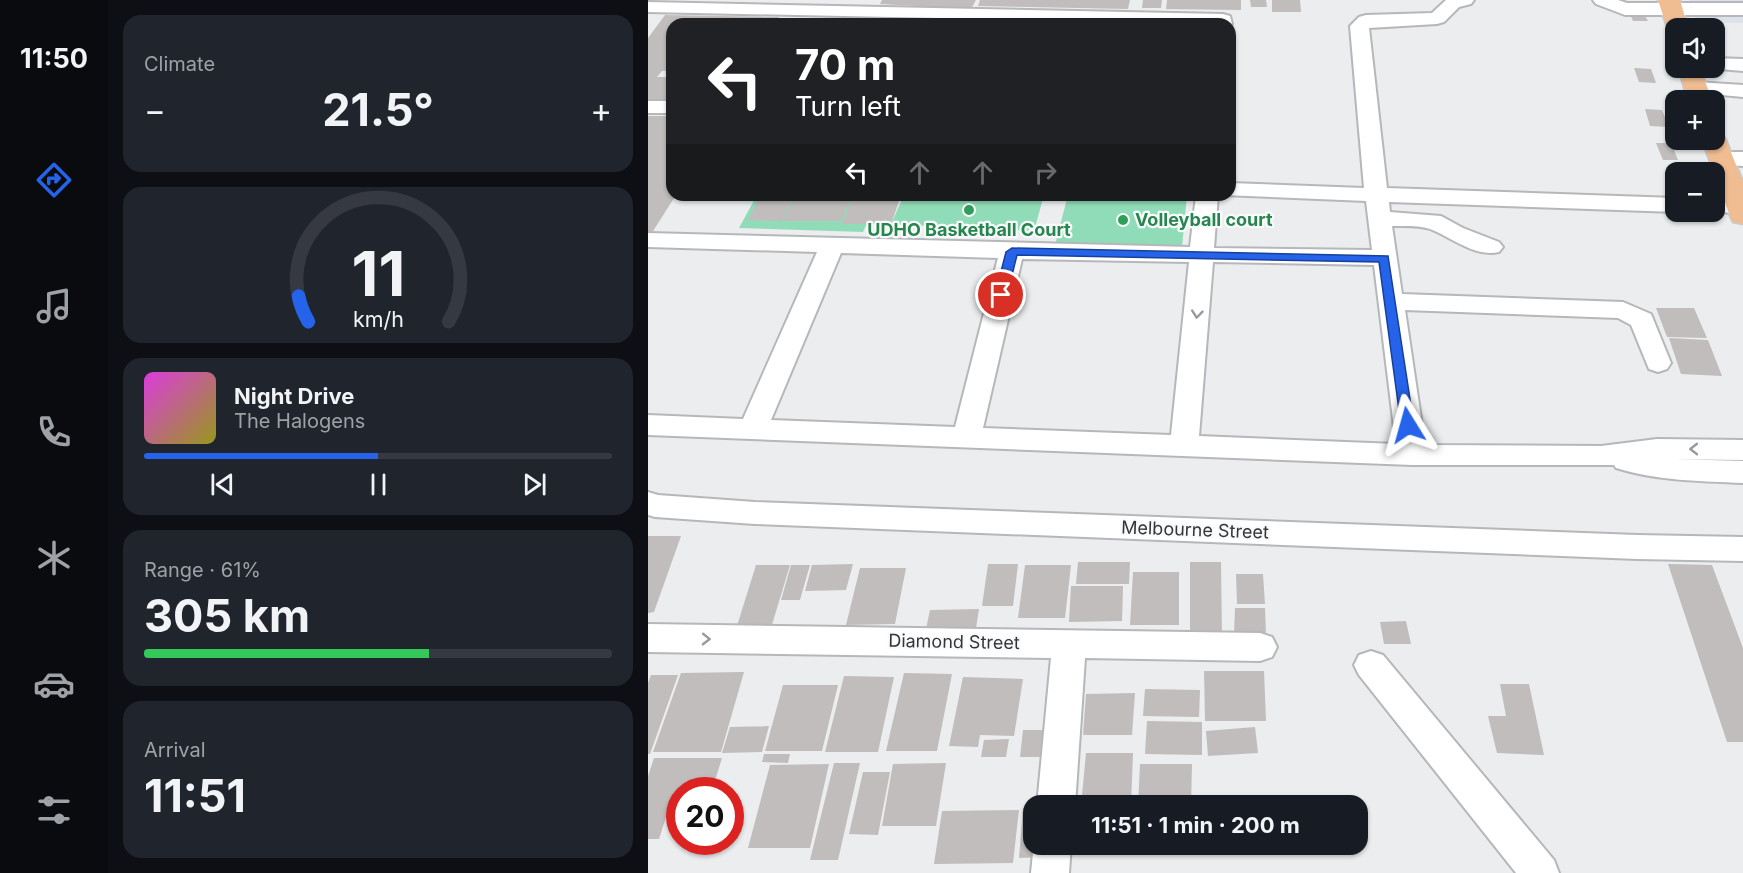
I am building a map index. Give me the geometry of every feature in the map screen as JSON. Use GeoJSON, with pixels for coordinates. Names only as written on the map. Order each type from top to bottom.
{"type":"FeatureCollection","features":[{"type":"Feature","properties":{"kind":"main road"},"geometry":{"type":"LineString","coordinates":[[1726,152],[1732,210]]}},
{"type":"Feature","properties":{"kind":"street"},"geometry":{"type":"LineString","coordinates":[[1412,455],[1376,195],[1359,26],[1366,21],[1437,18],[1453,3],[1465,0]]}},
{"type":"Feature","properties":{"kind":"street"},"geometry":{"type":"LineString","coordinates":[[1602,0],[1625,9],[1672,13],[1743,9]]}},
{"type":"Feature","properties":{"kind":"street"},"geometry":{"type":"LineString","coordinates":[[651,12],[794,18]]}},
{"type":"Feature","properties":{"kind":"street"},"geometry":{"type":"LineString","coordinates":[[1725,64],[1743,65]]}},
{"type":"Feature","properties":{"kind":"street"},"geometry":{"type":"LineString","coordinates":[[1695,85],[1743,91]]}},
{"type":"Feature","properties":{"kind":"street"},"geometry":{"type":"LineString","coordinates":[[648,107],[666,107]]}},
{"type":"Feature","properties":{"kind":"street"},"geometry":{"type":"LineString","coordinates":[[1236,190],[1665,205]]}},
{"type":"Feature","properties":{"kind":"street"},"geometry":{"type":"LineString","coordinates":[[1184,446],[1207,201]]}},
{"type":"Feature","properties":{"kind":"street"},"geometry":{"type":"LineString","coordinates":[[1379,218],[1433,221],[1455,233],[1491,247]]}},
{"type":"Feature","properties":{"kind":"street"},"geometry":{"type":"LineString","coordinates":[[651,244],[1384,258]]}},
{"type":"Feature","properties":{"kind":"street"},"geometry":{"type":"LineString","coordinates":[[753,429],[832,246]]}},
{"type":"Feature","properties":{"kind":"street"},"geometry":{"type":"LineString","coordinates":[[966,438],[1012,252]]}},
{"type":"Feature","properties":{"kind":"street"},"geometry":{"type":"LineString","coordinates":[[1390,302],[1623,310],[1642,320],[1658,363]]}},
{"type":"Feature","properties":{"kind":"street"},"geometry":{"type":"LineString","coordinates":[[648,425],[1412,455],[1601,456],[1657,449],[1743,450]]}},
{"type":"Feature","properties":{"kind":"street"},"geometry":{"type":"LineString","coordinates":[[1601,456],[1668,470],[1743,472]]}},
{"type":"Feature","properties":{"kind":"street","name":"Melbourne Street"},"geometry":{"type":"LineString","coordinates":[[648,503],[655,507],[779,514],[1636,548],[1743,549]]}},
{"type":"Feature","properties":{"kind":"street","name":"Diamond Street"},"geometry":{"type":"LineString","coordinates":[[648,638],[1260,647]]}},
{"type":"Feature","properties":{"kind":"street"},"geometry":{"type":"LineString","coordinates":[[1057,795],[1069,644]]}},
{"type":"Feature","properties":{"kind":"street"},"geometry":{"type":"LineString","coordinates":[[1371,665],[1540,873]]}},
{"type":"Feature","properties":{"kind":"street"},"geometry":{"type":"LineString","coordinates":[[1050,873],[1051,855]]}},
{"type":"Feature","properties":{"kind":"shaded area"},"geometry":{"type":"Polygon","coordinates":[[[1689,0],[1743,0],[1743,23],[1725,23],[1725,18],[1696,18],[1689,0]]]}},
{"type":"Feature","properties":{"kind":"green space"},"geometry":{"type":"Polygon","coordinates":[[[754,201],[877,201],[863,232],[739,228],[754,201]]]}},
{"type":"Feature","properties":{"kind":"green space","name":"UDHO Basketball Court"},"geometry":{"type":"Polygon","coordinates":[[[901,201],[1042,201],[1034,231],[891,224],[901,201]]]}},
{"type":"Feature","properties":{"kind":"green space","name":"Volleyball court"},"geometry":{"type":"Polygon","coordinates":[[[1066,201],[1186,201],[1182,247],[1055,245],[1066,201]]]}},
{"type":"Feature","properties":{"kind":"building"},"geometry":{"type":"Polygon","coordinates":[[[882,0],[976,0],[971,9],[880,4],[882,0]]]}},
{"type":"Feature","properties":{"kind":"building"},"geometry":{"type":"Polygon","coordinates":[[[980,0],[1130,0],[1128,9],[978,6],[980,0]]]}},
{"type":"Feature","properties":{"kind":"building"},"geometry":{"type":"Polygon","coordinates":[[[1143,0],[1162,0],[1161,8],[1142,8],[1143,0]]]}},
{"type":"Feature","properties":{"kind":"building"},"geometry":{"type":"Polygon","coordinates":[[[1167,0],[1241,0],[1241,10],[1166,9],[1167,0]]]}},
{"type":"Feature","properties":{"kind":"building"},"geometry":{"type":"Polygon","coordinates":[[[1250,0],[1266,0],[1267,7],[1251,7],[1250,0]]]}},
{"type":"Feature","properties":{"kind":"building"},"geometry":{"type":"Polygon","coordinates":[[[1272,0],[1300,0],[1301,12],[1272,12],[1272,0]]]}},
{"type":"Feature","properties":{"kind":"building"},"geometry":{"type":"Polygon","coordinates":[[[1630,14],[1644,14],[1648,21],[1633,21],[1630,14]]]}},
{"type":"Feature","properties":{"kind":"building"},"geometry":{"type":"Polygon","coordinates":[[[665,15],[779,17],[666,18],[666,71],[662,71],[657,77],[666,77],[666,101],[648,101],[648,38],[665,15]]]}},
{"type":"Feature","properties":{"kind":"building"},"geometry":{"type":"Polygon","coordinates":[[[1634,68],[1651,69],[1656,83],[1639,82],[1634,68]]]}},
{"type":"Feature","properties":{"kind":"building"},"geometry":{"type":"Polygon","coordinates":[[[1645,109],[1662,110],[1665,127],[1650,126],[1645,109]]]}},
{"type":"Feature","properties":{"kind":"building"},"geometry":{"type":"Polygon","coordinates":[[[648,116],[666,116],[666,201],[672,201],[653,231],[648,231],[648,116]]]}},
{"type":"Feature","properties":{"kind":"building"},"geometry":{"type":"Polygon","coordinates":[[[1656,143],[1665,143],[1665,150],[1674,150],[1678,160],[1663,160],[1656,143]]]}},
{"type":"Feature","properties":{"kind":"building"},"geometry":{"type":"Polygon","coordinates":[[[758,201],[791,201],[782,221],[748,220],[758,201]]]}},
{"type":"Feature","properties":{"kind":"building"},"geometry":{"type":"Polygon","coordinates":[[[792,201],[849,201],[841,221],[783,221],[792,201]]]}},
{"type":"Feature","properties":{"kind":"building"},"geometry":{"type":"Polygon","coordinates":[[[851,201],[899,201],[891,224],[842,224],[851,201]]]}},
{"type":"Feature","properties":{"kind":"building"},"geometry":{"type":"Polygon","coordinates":[[[1656,308],[1694,308],[1707,338],[1667,337],[1656,308]]]}},
{"type":"Feature","properties":{"kind":"building"},"geometry":{"type":"Polygon","coordinates":[[[1669,338],[1708,340],[1722,376],[1681,374],[1669,338]]]}},
{"type":"Feature","properties":{"kind":"building"},"geometry":{"type":"Polygon","coordinates":[[[648,536],[681,536],[654,612],[648,613],[648,536]]]}},
{"type":"Feature","properties":{"kind":"building"},"geometry":{"type":"Polygon","coordinates":[[[1078,562],[1130,562],[1129,584],[1076,584],[1078,562]]]}},
{"type":"Feature","properties":{"kind":"building"},"geometry":{"type":"Polygon","coordinates":[[[1190,562],[1221,562],[1222,635],[1190,635],[1190,562]]]}},
{"type":"Feature","properties":{"kind":"building"},"geometry":{"type":"Polygon","coordinates":[[[853,564],[846,590],[805,591],[812,565],[853,564]]]}},
{"type":"Feature","properties":{"kind":"building"},"geometry":{"type":"Polygon","coordinates":[[[988,564],[1018,564],[1013,606],[982,606],[988,564]]]}},
{"type":"Feature","properties":{"kind":"building"},"geometry":{"type":"Polygon","coordinates":[[[1668,564],[1712,565],[1743,648],[1743,742],[1727,742],[1668,564]]]}},
{"type":"Feature","properties":{"kind":"building"},"geometry":{"type":"Polygon","coordinates":[[[756,565],[790,565],[771,628],[736,629],[756,565]]]}},
{"type":"Feature","properties":{"kind":"building"},"geometry":{"type":"Polygon","coordinates":[[[791,565],[810,565],[800,600],[781,600],[791,565]]]}},
{"type":"Feature","properties":{"kind":"building"},"geometry":{"type":"Polygon","coordinates":[[[1025,565],[1071,565],[1065,618],[1018,618],[1025,565]]]}},
{"type":"Feature","properties":{"kind":"building"},"geometry":{"type":"Polygon","coordinates":[[[860,568],[906,568],[895,624],[846,625],[860,568]]]}},
{"type":"Feature","properties":{"kind":"building"},"geometry":{"type":"Polygon","coordinates":[[[1133,572],[1179,572],[1179,625],[1130,625],[1133,572]]]}},
{"type":"Feature","properties":{"kind":"building"},"geometry":{"type":"Polygon","coordinates":[[[1236,574],[1263,574],[1265,604],[1237,604],[1236,574]]]}},
{"type":"Feature","properties":{"kind":"building"},"geometry":{"type":"Polygon","coordinates":[[[1071,586],[1123,586],[1122,621],[1069,622],[1071,586]]]}},
{"type":"Feature","properties":{"kind":"building"},"geometry":{"type":"Polygon","coordinates":[[[1235,608],[1265,608],[1266,635],[1234,634],[1235,608]]]}},
{"type":"Feature","properties":{"kind":"building"},"geometry":{"type":"Polygon","coordinates":[[[979,609],[976,628],[926,629],[930,610],[979,609]]]}},
{"type":"Feature","properties":{"kind":"building"},"geometry":{"type":"Polygon","coordinates":[[[1406,621],[1411,644],[1384,644],[1380,622],[1406,621]]]}},
{"type":"Feature","properties":{"kind":"building"},"geometry":{"type":"Polygon","coordinates":[[[1204,671],[1264,671],[1266,721],[1205,721],[1204,671]]]}},
{"type":"Feature","properties":{"kind":"building"},"geometry":{"type":"Polygon","coordinates":[[[744,672],[721,752],[653,752],[681,673],[744,672]]]}},
{"type":"Feature","properties":{"kind":"building"},"geometry":{"type":"Polygon","coordinates":[[[904,673],[952,674],[937,751],[886,751],[904,673]]]}},
{"type":"Feature","properties":{"kind":"building"},"geometry":{"type":"Polygon","coordinates":[[[651,675],[678,675],[650,754],[648,754],[648,683],[651,675]]]}},
{"type":"Feature","properties":{"kind":"building"},"geometry":{"type":"Polygon","coordinates":[[[844,676],[894,677],[878,752],[825,752],[844,676]]]}},
{"type":"Feature","properties":{"kind":"building"},"geometry":{"type":"Polygon","coordinates":[[[963,677],[1023,679],[1014,736],[980,735],[978,747],[949,746],[963,677]]]}},
{"type":"Feature","properties":{"kind":"building"},"geometry":{"type":"Polygon","coordinates":[[[1500,684],[1529,684],[1544,755],[1497,753],[1488,716],[1506,716],[1500,684]]]}},
{"type":"Feature","properties":{"kind":"building"},"geometry":{"type":"Polygon","coordinates":[[[783,685],[838,685],[822,751],[765,751],[783,685]]]}},
{"type":"Feature","properties":{"kind":"building"},"geometry":{"type":"Polygon","coordinates":[[[1145,689],[1200,690],[1199,717],[1143,716],[1145,689]]]}},
{"type":"Feature","properties":{"kind":"building"},"geometry":{"type":"Polygon","coordinates":[[[1135,693],[1132,735],[1083,735],[1086,694],[1135,693]]]}},
{"type":"Feature","properties":{"kind":"building"},"geometry":{"type":"Polygon","coordinates":[[[1147,721],[1202,722],[1202,755],[1145,754],[1147,721]]]}},
{"type":"Feature","properties":{"kind":"building"},"geometry":{"type":"Polygon","coordinates":[[[769,726],[762,752],[722,753],[730,727],[769,726]]]}},
{"type":"Feature","properties":{"kind":"building"},"geometry":{"type":"Polygon","coordinates":[[[1255,727],[1258,753],[1208,756],[1206,731],[1255,727]]]}},
{"type":"Feature","properties":{"kind":"building"},"geometry":{"type":"Polygon","coordinates":[[[1023,730],[1057,730],[1055,757],[1020,757],[1023,730]]]}},
{"type":"Feature","properties":{"kind":"building"},"geometry":{"type":"Polygon","coordinates":[[[1009,739],[1006,757],[981,757],[984,740],[1009,739]]]}},
{"type":"Feature","properties":{"kind":"building"},"geometry":{"type":"Polygon","coordinates":[[[1086,753],[1133,753],[1131,795],[1082,795],[1086,753]]]}},
{"type":"Feature","properties":{"kind":"building"},"geometry":{"type":"Polygon","coordinates":[[[764,754],[790,754],[788,763],[762,762],[764,754]]]}},
{"type":"Feature","properties":{"kind":"building"},"geometry":{"type":"Polygon","coordinates":[[[654,758],[722,758],[716,777],[666,777],[666,817],[659,839],[648,839],[648,776],[654,758]]]}},
{"type":"Feature","properties":{"kind":"building"},"geometry":{"type":"Polygon","coordinates":[[[834,763],[860,763],[838,860],[810,860],[834,763]]]}},
{"type":"Feature","properties":{"kind":"building"},"geometry":{"type":"Polygon","coordinates":[[[946,763],[936,826],[882,826],[893,764],[946,763]]]}},
{"type":"Feature","properties":{"kind":"building"},"geometry":{"type":"Polygon","coordinates":[[[829,764],[810,848],[748,848],[770,765],[829,764]]]}},
{"type":"Feature","properties":{"kind":"building"},"geometry":{"type":"Polygon","coordinates":[[[1140,764],[1192,764],[1191,795],[1139,795],[1140,764]]]}},
{"type":"Feature","properties":{"kind":"building"},"geometry":{"type":"Polygon","coordinates":[[[863,772],[890,772],[878,835],[849,834],[863,772]]]}},
{"type":"Feature","properties":{"kind":"building"},"geometry":{"type":"Polygon","coordinates":[[[1023,808],[1023,855],[1050,855],[1050,857],[1019,858],[1023,808]]]}},
{"type":"Feature","properties":{"kind":"building"},"geometry":{"type":"Polygon","coordinates":[[[1019,810],[1013,863],[934,864],[942,811],[1019,810]]]}},
{"type":"Feature","properties":{"kind":"place","name":"UDHO Basketball Court"},"geometry":{"type":"Point","coordinates":[969,210]}},
{"type":"Feature","properties":{"kind":"place","name":"Volleyball court"},"geometry":{"type":"Point","coordinates":[1123,220]}},
{"type":"Feature","properties":{"kind":"route"},"geometry":{"type":"LineString","coordinates":[[1001,295],[1012,252],[1384,258],[1408,425]]}}]}
